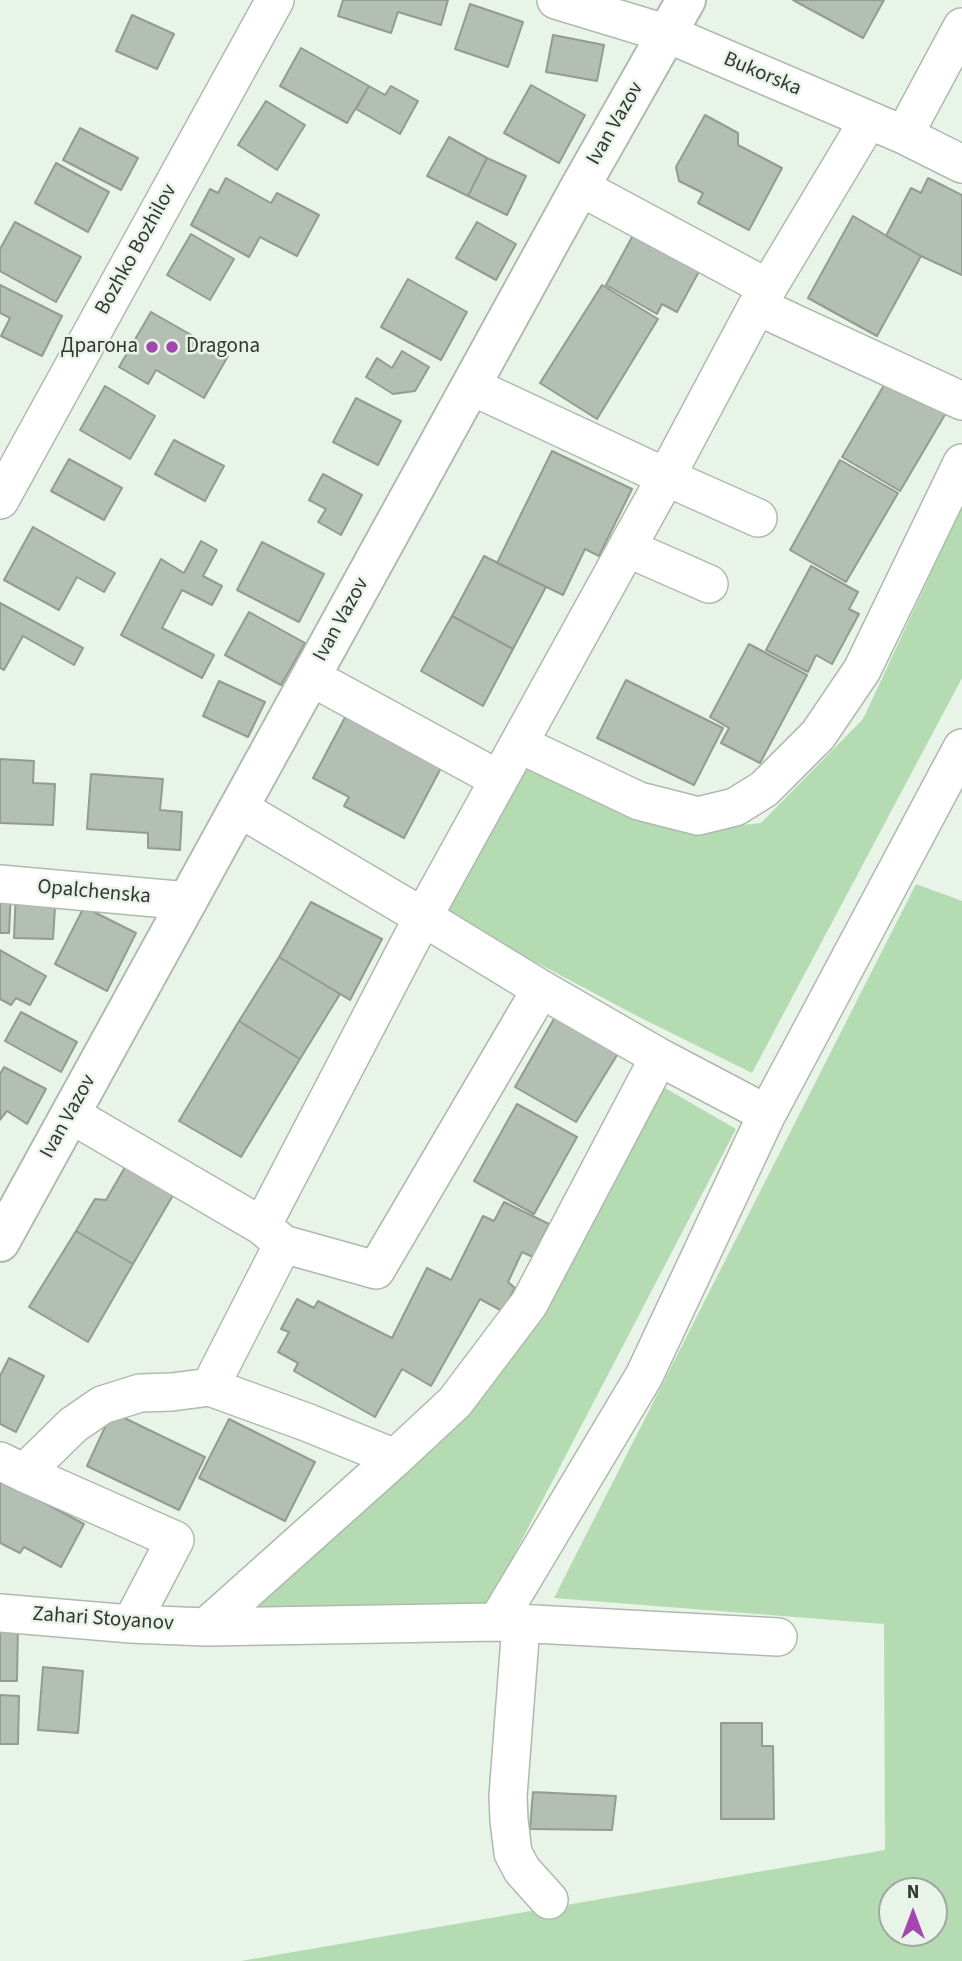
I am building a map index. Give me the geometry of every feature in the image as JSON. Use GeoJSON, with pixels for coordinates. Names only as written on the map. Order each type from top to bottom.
{"type":"FeatureCollection","features":[{"type":"Feature","properties":{"kind":"main road","name":"Ivan Vazov"},"geometry":{"type":"LineString","coordinates":[[0,1242],[580,187],[686,0]]}},
{"type":"Feature","properties":{"kind":"street","name":"Bozhko Bozhilov"},"geometry":{"type":"LineString","coordinates":[[0,500],[275,0]]}},
{"type":"Feature","properties":{"kind":"street","name":"Bukorska"},"geometry":{"type":"LineString","coordinates":[[556,0],[668,34],[904,135],[962,164]]}},
{"type":"Feature","properties":{"kind":"street"},"geometry":{"type":"LineString","coordinates":[[904,135],[962,27]]}},
{"type":"Feature","properties":{"kind":"street"},"geometry":{"type":"LineString","coordinates":[[210,1387],[272,1235],[423,916],[666,477],[762,297],[868,121]]}},
{"type":"Feature","properties":{"kind":"street"},"geometry":{"type":"LineString","coordinates":[[580,187],[762,297],[962,401]]}},
{"type":"Feature","properties":{"kind":"street"},"geometry":{"type":"LineString","coordinates":[[471,386],[758,518]]}},
{"type":"Feature","properties":{"kind":"street"},"geometry":{"type":"LineString","coordinates":[[519,744],[639,801],[698,817],[735,807],[764,789],[818,735],[862,670],[962,463]]}},
{"type":"Feature","properties":{"kind":"street"},"geometry":{"type":"LineString","coordinates":[[627,548],[709,584]]}},
{"type":"Feature","properties":{"kind":"street"},"geometry":{"type":"LineString","coordinates":[[311,677],[498,779]]}},
{"type":"Feature","properties":{"kind":"street"},"geometry":{"type":"LineString","coordinates":[[549,1900],[522,1870],[513,1853],[508,1796],[509,1623],[644,1376],[767,1114],[962,748]]}},
{"type":"Feature","properties":{"kind":"street"},"geometry":{"type":"LineString","coordinates":[[239,808],[541,989],[659,1057],[767,1114]]}},
{"type":"Feature","properties":{"kind":"street","name":"Opalchenska"},"geometry":{"type":"LineString","coordinates":[[0,884],[188,901]]}},
{"type":"Feature","properties":{"kind":"street"},"geometry":{"type":"LineString","coordinates":[[70,1114],[272,1235],[376,1270],[541,989]]}},
{"type":"Feature","properties":{"kind":"street"},"geometry":{"type":"LineString","coordinates":[[206,1627],[454,1402],[529,1304],[659,1057]]}},
{"type":"Feature","properties":{"kind":"street"},"geometry":{"type":"LineString","coordinates":[[12,1467],[102,1405],[140,1393],[210,1387],[395,1458]]}},
{"type":"Feature","properties":{"kind":"street"},"geometry":{"type":"LineString","coordinates":[[12,1467],[175,1540],[131,1623]]}},
{"type":"Feature","properties":{"kind":"street","name":"Zahari Stoyanov"},"geometry":{"type":"LineString","coordinates":[[0,1613],[206,1627],[509,1623],[778,1637]]}},
{"type":"Feature","properties":{"kind":"green space"},"geometry":{"type":"Polygon","coordinates":[[[962,507],[962,678],[752,1073],[639,1017],[445,914],[523,765],[686,831],[761,823],[863,719],[962,507]]]}},
{"type":"Feature","properties":{"kind":"green space"},"geometry":{"type":"Polygon","coordinates":[[[916,884],[962,901],[962,1961],[241,1961],[885,1850],[884,1624],[554,1598],[916,884]]]}},
{"type":"Feature","properties":{"kind":"green space"},"geometry":{"type":"Polygon","coordinates":[[[660,1085],[736,1129],[480,1620],[257,1613],[259,1596],[374,1494],[660,1085]]]}},
{"type":"Feature","properties":{"kind":"building"},"geometry":{"type":"Polygon","coordinates":[[[343,0],[448,0],[441,25],[398,12],[391,33],[338,16],[343,0]]]}},
{"type":"Feature","properties":{"kind":"building"},"geometry":{"type":"Polygon","coordinates":[[[793,0],[884,0],[863,38],[793,0]]]}},
{"type":"Feature","properties":{"kind":"building"},"geometry":{"type":"Polygon","coordinates":[[[470,4],[523,22],[508,67],[455,49],[470,4]]]}},
{"type":"Feature","properties":{"kind":"building"},"geometry":{"type":"Polygon","coordinates":[[[132,15],[174,34],[157,69],[116,51],[132,15]]]}},
{"type":"Feature","properties":{"kind":"building"},"geometry":{"type":"Polygon","coordinates":[[[553,35],[604,45],[597,81],[546,72],[553,35]]]}},
{"type":"Feature","properties":{"kind":"building"},"geometry":{"type":"Polygon","coordinates":[[[301,48],[369,86],[347,123],[280,86],[301,48]]]}},
{"type":"Feature","properties":{"kind":"building"},"geometry":{"type":"Polygon","coordinates":[[[531,85],[585,115],[559,163],[504,133],[531,85]]]}},
{"type":"Feature","properties":{"kind":"building"},"geometry":{"type":"Polygon","coordinates":[[[369,86],[385,95],[391,86],[418,101],[400,134],[356,109],[369,86]]]}},
{"type":"Feature","properties":{"kind":"building"},"geometry":{"type":"Polygon","coordinates":[[[266,101],[305,125],[277,170],[238,145],[266,101]]]}},
{"type":"Feature","properties":{"kind":"building"},"geometry":{"type":"Polygon","coordinates":[[[705,115],[738,133],[738,145],[782,168],[749,230],[698,203],[703,193],[679,181],[676,167],[705,115]]]}},
{"type":"Feature","properties":{"kind":"building"},"geometry":{"type":"Polygon","coordinates":[[[80,128],[138,158],[121,190],[63,160],[80,128]]]}},
{"type":"Feature","properties":{"kind":"building"},"geometry":{"type":"Polygon","coordinates":[[[449,137],[487,158],[468,196],[427,176],[449,137]]]}},
{"type":"Feature","properties":{"kind":"building"},"geometry":{"type":"Polygon","coordinates":[[[487,158],[526,176],[507,215],[468,196],[487,158]]]}},
{"type":"Feature","properties":{"kind":"building"},"geometry":{"type":"Polygon","coordinates":[[[56,163],[109,192],[88,232],[35,203],[56,163]]]}},
{"type":"Feature","properties":{"kind":"building"},"geometry":{"type":"Polygon","coordinates":[[[226,178],[271,203],[277,193],[319,215],[297,256],[260,237],[249,257],[191,225],[210,189],[218,193],[226,178]]]}},
{"type":"Feature","properties":{"kind":"building"},"geometry":{"type":"Polygon","coordinates":[[[928,178],[962,195],[962,275],[886,236],[911,188],[921,193],[928,178]]]}},
{"type":"Feature","properties":{"kind":"building"},"geometry":{"type":"Polygon","coordinates":[[[853,216],[921,256],[877,336],[808,298],[853,216]]]}},
{"type":"Feature","properties":{"kind":"building"},"geometry":{"type":"Polygon","coordinates":[[[15,222],[81,257],[56,302],[0,271],[0,249],[15,222]]]}},
{"type":"Feature","properties":{"kind":"building"},"geometry":{"type":"Polygon","coordinates":[[[477,222],[516,244],[496,280],[456,258],[477,222]]]}},
{"type":"Feature","properties":{"kind":"building"},"geometry":{"type":"Polygon","coordinates":[[[637,228],[703,264],[677,312],[662,304],[657,314],[606,285],[637,228]]]}},
{"type":"Feature","properties":{"kind":"building"},"geometry":{"type":"Polygon","coordinates":[[[191,234],[234,259],[210,300],[167,275],[191,234]]]}},
{"type":"Feature","properties":{"kind":"building"},"geometry":{"type":"Polygon","coordinates":[[[408,279],[467,312],[441,360],[381,327],[408,279]]]}},
{"type":"Feature","properties":{"kind":"building"},"geometry":{"type":"Polygon","coordinates":[[[0,285],[62,316],[42,356],[1,336],[10,318],[0,313],[0,285]]]}},
{"type":"Feature","properties":{"kind":"building"},"geometry":{"type":"Polygon","coordinates":[[[602,285],[658,319],[597,419],[540,383],[602,285]]]}},
{"type":"Feature","properties":{"kind":"building","name":"Dragona"},"geometry":{"type":"Polygon","coordinates":[[[151,312],[228,356],[204,398],[156,370],[148,384],[119,367],[151,312]]]}},
{"type":"Feature","properties":{"kind":"building"},"geometry":{"type":"Polygon","coordinates":[[[402,351],[429,367],[415,391],[393,394],[366,377],[377,358],[392,368],[402,351]]]}},
{"type":"Feature","properties":{"kind":"building"},"geometry":{"type":"Polygon","coordinates":[[[887,380],[946,413],[900,491],[842,457],[887,380]]]}},
{"type":"Feature","properties":{"kind":"building"},"geometry":{"type":"Polygon","coordinates":[[[105,386],[155,416],[130,459],[80,430],[105,386]]]}},
{"type":"Feature","properties":{"kind":"building"},"geometry":{"type":"Polygon","coordinates":[[[356,398],[401,421],[378,465],[333,442],[356,398]]]}},
{"type":"Feature","properties":{"kind":"building"},"geometry":{"type":"Polygon","coordinates":[[[174,440],[224,466],[205,501],[155,474],[174,440]]]}},
{"type":"Feature","properties":{"kind":"building"},"geometry":{"type":"Polygon","coordinates":[[[552,451],[632,489],[599,556],[585,549],[563,595],[497,563],[552,451]]]}},
{"type":"Feature","properties":{"kind":"building"},"geometry":{"type":"Polygon","coordinates":[[[69,459],[122,488],[104,520],[51,491],[69,459]]]}},
{"type":"Feature","properties":{"kind":"building"},"geometry":{"type":"Polygon","coordinates":[[[840,460],[898,493],[846,582],[790,550],[840,460]]]}},
{"type":"Feature","properties":{"kind":"building"},"geometry":{"type":"Polygon","coordinates":[[[323,474],[362,495],[341,535],[318,522],[326,509],[309,500],[323,474]]]}},
{"type":"Feature","properties":{"kind":"building"},"geometry":{"type":"Polygon","coordinates":[[[33,527],[115,573],[104,592],[77,577],[59,610],[4,580],[33,527]]]}},
{"type":"Feature","properties":{"kind":"building"},"geometry":{"type":"Polygon","coordinates":[[[201,541],[217,550],[203,576],[222,586],[212,605],[182,590],[162,628],[214,655],[202,678],[121,635],[161,559],[184,573],[201,541]]]}},
{"type":"Feature","properties":{"kind":"building"},"geometry":{"type":"Polygon","coordinates":[[[262,542],[324,574],[299,622],[237,590],[262,542]]]}},
{"type":"Feature","properties":{"kind":"building"},"geometry":{"type":"Polygon","coordinates":[[[484,556],[546,587],[513,649],[452,616],[484,556]]]}},
{"type":"Feature","properties":{"kind":"building"},"geometry":{"type":"Polygon","coordinates":[[[811,566],[858,592],[849,609],[859,614],[832,664],[816,655],[808,672],[766,650],[811,566]]]}},
{"type":"Feature","properties":{"kind":"building"},"geometry":{"type":"Polygon","coordinates":[[[0,603],[83,648],[74,665],[23,636],[4,670],[0,668],[0,603]]]}},
{"type":"Feature","properties":{"kind":"building"},"geometry":{"type":"Polygon","coordinates":[[[249,612],[305,643],[281,685],[225,655],[249,612]]]}},
{"type":"Feature","properties":{"kind":"building"},"geometry":{"type":"Polygon","coordinates":[[[452,616],[513,649],[483,706],[421,671],[452,616]]]}},
{"type":"Feature","properties":{"kind":"building"},"geometry":{"type":"Polygon","coordinates":[[[749,644],[807,675],[760,763],[721,743],[729,728],[710,717],[749,644]]]}},
{"type":"Feature","properties":{"kind":"building"},"geometry":{"type":"Polygon","coordinates":[[[626,680],[723,728],[694,785],[597,738],[626,680]]]}},
{"type":"Feature","properties":{"kind":"building"},"geometry":{"type":"Polygon","coordinates":[[[219,681],[265,702],[248,737],[203,716],[219,681]]]}},
{"type":"Feature","properties":{"kind":"building"},"geometry":{"type":"Polygon","coordinates":[[[350,708],[441,768],[404,838],[344,806],[349,797],[313,778],[350,708]]]}},
{"type":"Feature","properties":{"kind":"building"},"geometry":{"type":"Polygon","coordinates":[[[0,759],[34,761],[33,783],[55,784],[53,825],[0,823],[0,759]]]}},
{"type":"Feature","properties":{"kind":"building"},"geometry":{"type":"Polygon","coordinates":[[[91,774],[163,779],[160,810],[182,812],[180,850],[148,848],[148,833],[87,829],[91,774]]]}},
{"type":"Feature","properties":{"kind":"building"},"geometry":{"type":"Polygon","coordinates":[[[16,889],[56,891],[53,939],[14,938],[16,889]]]}},
{"type":"Feature","properties":{"kind":"building"},"geometry":{"type":"Polygon","coordinates":[[[0,890],[11,890],[9,933],[0,933],[0,890]]]}},
{"type":"Feature","properties":{"kind":"building"},"geometry":{"type":"Polygon","coordinates":[[[311,902],[382,939],[350,1000],[279,957],[311,902]]]}},
{"type":"Feature","properties":{"kind":"building"},"geometry":{"type":"Polygon","coordinates":[[[84,907],[136,933],[107,991],[55,964],[84,907]]]}},
{"type":"Feature","properties":{"kind":"building"},"geometry":{"type":"Polygon","coordinates":[[[0,950],[46,976],[30,1005],[16,998],[11,1005],[0,999],[0,950]]]}},
{"type":"Feature","properties":{"kind":"building"},"geometry":{"type":"Polygon","coordinates":[[[279,957],[340,994],[300,1059],[239,1021],[279,957]]]}},
{"type":"Feature","properties":{"kind":"building"},"geometry":{"type":"Polygon","coordinates":[[[559,1010],[622,1047],[576,1122],[515,1087],[559,1010]]]}},
{"type":"Feature","properties":{"kind":"building"},"geometry":{"type":"Polygon","coordinates":[[[21,1012],[77,1042],[61,1072],[5,1041],[21,1012]]]}},
{"type":"Feature","properties":{"kind":"building"},"geometry":{"type":"Polygon","coordinates":[[[239,1021],[300,1059],[241,1157],[179,1121],[239,1021]]]}},
{"type":"Feature","properties":{"kind":"building"},"geometry":{"type":"Polygon","coordinates":[[[4,1067],[46,1089],[27,1124],[7,1111],[0,1120],[0,1074],[4,1067]]]}},
{"type":"Feature","properties":{"kind":"building"},"geometry":{"type":"Polygon","coordinates":[[[517,1104],[577,1137],[534,1214],[474,1181],[517,1104]]]}},
{"type":"Feature","properties":{"kind":"building"},"geometry":{"type":"Polygon","coordinates":[[[128,1162],[176,1190],[133,1264],[76,1231],[95,1199],[106,1200],[128,1162]]]}},
{"type":"Feature","properties":{"kind":"building"},"geometry":{"type":"Polygon","coordinates":[[[504,1202],[549,1224],[533,1257],[522,1252],[508,1282],[515,1288],[502,1311],[480,1299],[431,1386],[402,1369],[375,1417],[294,1371],[298,1363],[278,1352],[289,1332],[281,1329],[297,1299],[314,1308],[318,1301],[392,1338],[427,1268],[451,1280],[483,1216],[494,1221],[504,1202]]]}},
{"type":"Feature","properties":{"kind":"building"},"geometry":{"type":"Polygon","coordinates":[[[76,1231],[133,1264],[88,1342],[29,1307],[76,1231]]]}},
{"type":"Feature","properties":{"kind":"building"},"geometry":{"type":"Polygon","coordinates":[[[9,1358],[44,1376],[16,1432],[0,1424],[0,1376],[9,1358]]]}},
{"type":"Feature","properties":{"kind":"building"},"geometry":{"type":"Polygon","coordinates":[[[112,1412],[205,1457],[179,1510],[87,1466],[112,1412]]]}},
{"type":"Feature","properties":{"kind":"building"},"geometry":{"type":"Polygon","coordinates":[[[229,1419],[315,1462],[285,1521],[199,1478],[229,1419]]]}},
{"type":"Feature","properties":{"kind":"building"},"geometry":{"type":"Polygon","coordinates":[[[0,1479],[84,1524],[61,1567],[24,1547],[20,1553],[0,1543],[0,1479]]]}},
{"type":"Feature","properties":{"kind":"building"},"geometry":{"type":"Polygon","coordinates":[[[0,1624],[18,1625],[17,1681],[0,1681],[0,1624]]]}},
{"type":"Feature","properties":{"kind":"building"},"geometry":{"type":"Polygon","coordinates":[[[43,1667],[83,1671],[78,1733],[38,1730],[43,1667]]]}},
{"type":"Feature","properties":{"kind":"building"},"geometry":{"type":"Polygon","coordinates":[[[0,1695],[19,1696],[18,1744],[0,1744],[0,1695]]]}},
{"type":"Feature","properties":{"kind":"building"},"geometry":{"type":"Polygon","coordinates":[[[721,1723],[762,1723],[762,1746],[773,1746],[774,1819],[721,1819],[721,1723]]]}},
{"type":"Feature","properties":{"kind":"building"},"geometry":{"type":"Polygon","coordinates":[[[533,1792],[616,1796],[612,1830],[530,1829],[533,1792]]]}},
{"type":"Feature","properties":{"kind":"place","name":"Драгона"},"geometry":{"type":"Point","coordinates":[152,347]}},
{"type":"Feature","properties":{"kind":"place","name":"Dragona"},"geometry":{"type":"Point","coordinates":[172,347]}}]}
